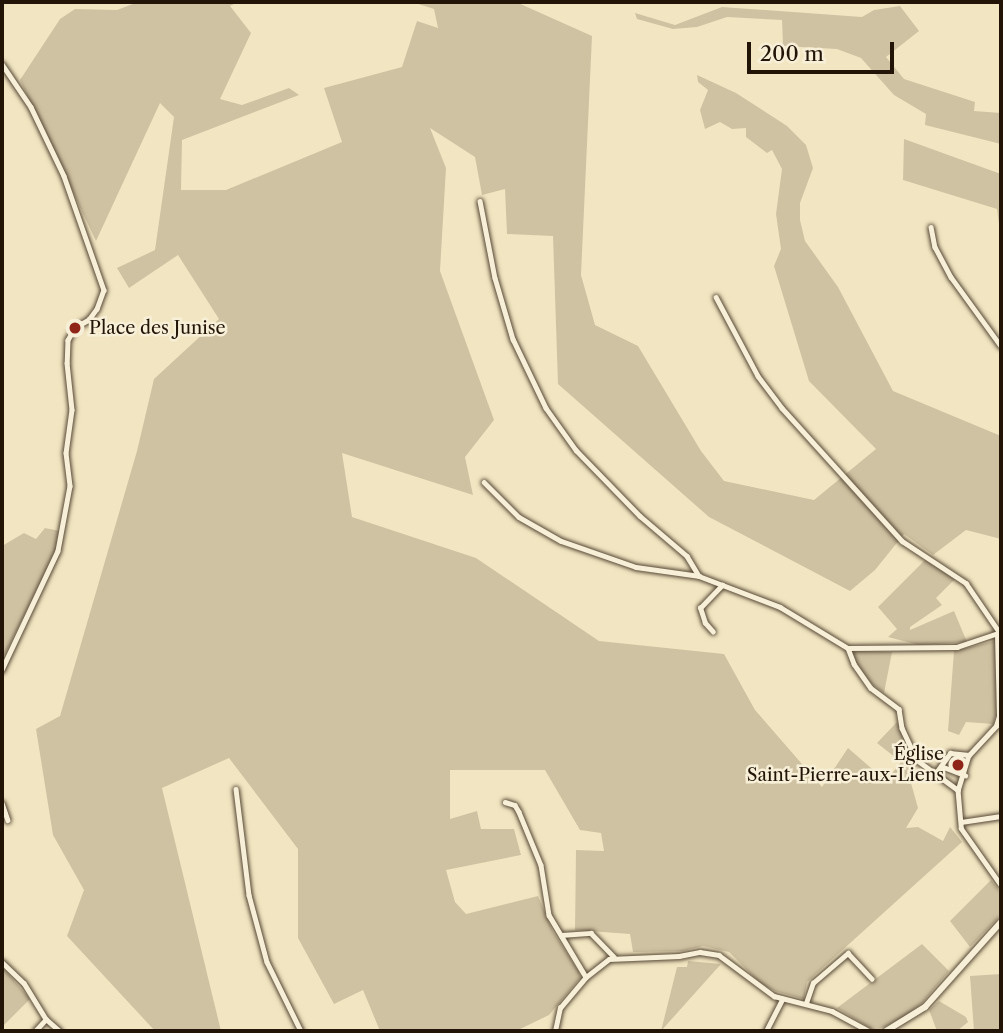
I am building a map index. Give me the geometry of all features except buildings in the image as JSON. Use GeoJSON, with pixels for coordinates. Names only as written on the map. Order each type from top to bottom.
{"type":"FeatureCollection","features":[{"type":"Feature","properties":{"kind":"street"},"geometry":{"type":"LineString","coordinates":[[2,64],[31,107],[64,176],[104,290],[104,299],[93,315],[75,328],[68,340],[67,363],[72,410],[66,453],[70,486],[64,527],[47,580],[2,670]]}},
{"type":"Feature","properties":{"kind":"street"},"geometry":{"type":"LineString","coordinates":[[480,201],[495,278],[513,339],[546,408],[576,450],[640,516],[687,556],[699,576]]}},
{"type":"Feature","properties":{"kind":"street"},"geometry":{"type":"LineString","coordinates":[[931,226],[935,247],[951,277],[1001,346]]}},
{"type":"Feature","properties":{"kind":"street"},"geometry":{"type":"LineString","coordinates":[[716,297],[758,376],[782,408],[902,541],[966,583],[999,633],[999,716],[996,726],[969,755],[958,790],[961,821],[976,853],[1001,885]]}},
{"type":"Feature","properties":{"kind":"street"},"geometry":{"type":"LineString","coordinates":[[484,482],[519,517],[561,541],[636,566],[699,576],[780,607],[848,648],[957,647],[999,633]]}},
{"type":"Feature","properties":{"kind":"street"},"geometry":{"type":"LineString","coordinates":[[713,632],[705,623],[699,607],[722,585]]}},
{"type":"Feature","properties":{"kind":"street"},"geometry":{"type":"LineString","coordinates":[[848,648],[854,664],[871,688],[899,709],[902,729],[917,760],[958,790]]}},
{"type":"Feature","properties":{"kind":"street"},"geometry":{"type":"LineString","coordinates":[[935,774],[950,753],[969,755]]}},
{"type":"Feature","properties":{"kind":"street"},"geometry":{"type":"LineString","coordinates":[[941,766],[964,775]]}},
{"type":"Feature","properties":{"kind":"street"},"geometry":{"type":"LineString","coordinates":[[236,789],[249,895],[267,962],[302,1031]]}},
{"type":"Feature","properties":{"kind":"street"},"geometry":{"type":"LineString","coordinates":[[505,802],[515,805],[519,812],[541,865],[549,915],[586,977]]}},
{"type":"Feature","properties":{"kind":"street"},"geometry":{"type":"LineString","coordinates":[[2,803],[8,820]]}},
{"type":"Feature","properties":{"kind":"street"},"geometry":{"type":"LineString","coordinates":[[961,821],[1001,816]]}},
{"type":"Feature","properties":{"kind":"street"},"geometry":{"type":"LineString","coordinates":[[886,1031],[925,1007],[1001,922]]}},
{"type":"Feature","properties":{"kind":"street"},"geometry":{"type":"LineString","coordinates":[[561,935],[591,933],[614,957]]}},
{"type":"Feature","properties":{"kind":"street"},"geometry":{"type":"LineString","coordinates":[[555,1031],[560,1008],[586,977],[614,957],[679,956],[700,952],[719,955],[764,991],[782,999],[832,1011],[869,1031]]}},
{"type":"Feature","properties":{"kind":"street"},"geometry":{"type":"LineString","coordinates":[[806,1004],[813,983],[848,953],[872,979]]}},
{"type":"Feature","properties":{"kind":"street"},"geometry":{"type":"LineString","coordinates":[[2,962],[24,983],[46,1019],[60,1031]]}},
{"type":"Feature","properties":{"kind":"street"},"geometry":{"type":"LineString","coordinates":[[766,1031],[782,999]]}},
{"type":"Feature","properties":{"kind":"street"},"geometry":{"type":"LineString","coordinates":[[35,1031],[46,1019]]}},
{"type":"Feature","properties":{"kind":"shaded area"},"geometry":{"type":"Polygon","coordinates":[[[138,2],[238,2],[230,6],[251,33],[220,99],[242,105],[289,88],[299,95],[182,140],[181,190],[226,190],[342,142],[324,88],[402,67],[417,21],[438,28],[434,9],[412,2],[516,2],[592,36],[581,275],[595,325],[638,346],[701,451],[724,481],[814,500],[876,449],[809,381],[774,266],[781,249],[776,214],[782,169],[772,150],[767,153],[746,137],[746,128],[732,129],[720,122],[705,129],[700,110],[708,90],[698,82],[697,75],[736,93],[787,126],[806,145],[813,168],[800,203],[800,220],[805,241],[838,287],[893,391],[1001,436],[1001,539],[966,530],[933,555],[904,534],[875,570],[850,591],[709,517],[558,384],[553,236],[507,234],[505,189],[482,195],[475,157],[430,128],[446,168],[440,271],[494,420],[465,457],[473,495],[342,453],[352,517],[476,558],[599,641],[724,654],[755,710],[822,787],[848,748],[886,781],[901,762],[877,743],[897,722],[917,764],[911,783],[918,808],[906,828],[918,827],[943,841],[950,827],[962,842],[807,982],[804,999],[775,991],[760,983],[729,952],[703,946],[683,951],[633,952],[630,934],[575,930],[576,850],[604,851],[601,833],[580,830],[545,770],[450,770],[450,819],[477,811],[481,829],[514,829],[521,855],[446,870],[455,902],[466,914],[538,896],[553,932],[579,972],[580,978],[549,1015],[516,1031],[380,1031],[363,990],[334,1004],[298,938],[298,849],[229,758],[162,788],[221,1031],[155,1031],[67,936],[84,890],[53,835],[36,729],[60,716],[137,451],[154,379],[219,319],[178,255],[129,288],[117,268],[155,250],[174,117],[160,103],[96,241],[20,80],[60,19],[75,9],[117,10],[138,2]]]}},
{"type":"Feature","properties":{"kind":"shaded area"},"geometry":{"type":"Polygon","coordinates":[[[900,6],[919,31],[886,57],[904,79],[975,102],[974,111],[1001,113],[1001,144],[925,125],[926,114],[894,95],[861,58],[837,49],[783,46],[782,20],[727,17],[697,27],[673,29],[637,19],[635,13],[675,25],[722,7],[862,17],[874,10],[900,6]]]}},
{"type":"Feature","properties":{"kind":"shaded area"},"geometry":{"type":"Polygon","coordinates":[[[904,139],[1001,174],[1001,239],[997,209],[903,180],[904,139]]]}},
{"type":"Feature","properties":{"kind":"shaded area"},"geometry":{"type":"Polygon","coordinates":[[[45,528],[60,531],[56,551],[2,660],[2,546],[24,533],[36,539],[45,528]]]}},
{"type":"Feature","properties":{"kind":"shaded area"},"geometry":{"type":"Polygon","coordinates":[[[925,560],[955,579],[936,598],[942,605],[910,627],[910,630],[954,611],[967,642],[919,645],[888,637],[897,629],[878,607],[925,560]]]}},
{"type":"Feature","properties":{"kind":"shaded area"},"geometry":{"type":"Polygon","coordinates":[[[995,641],[996,714],[993,724],[966,722],[959,735],[948,731],[954,651],[995,641]]]}},
{"type":"Feature","properties":{"kind":"shaded area"},"geometry":{"type":"Polygon","coordinates":[[[892,652],[884,693],[871,683],[855,661],[853,653],[892,652]]]}},
{"type":"Feature","properties":{"kind":"shaded area"},"geometry":{"type":"Polygon","coordinates":[[[991,880],[1001,893],[1001,915],[970,947],[950,921],[991,880]]]}},
{"type":"Feature","properties":{"kind":"shaded area"},"geometry":{"type":"Polygon","coordinates":[[[922,944],[949,971],[922,1003],[904,1017],[875,1031],[837,1008],[922,944]]]}},
{"type":"Feature","properties":{"kind":"shaded area"},"geometry":{"type":"Polygon","coordinates":[[[688,961],[721,964],[661,1031],[677,967],[687,967],[688,961]]]}},
{"type":"Feature","properties":{"kind":"shaded area"},"geometry":{"type":"Polygon","coordinates":[[[2,967],[30,999],[2,1027],[2,967]]]}},
{"type":"Feature","properties":{"kind":"shaded area"},"geometry":{"type":"Polygon","coordinates":[[[1001,974],[1001,1031],[974,1031],[970,976],[1001,974]]]}},
{"type":"Feature","properties":{"kind":"shaded area"},"geometry":{"type":"Polygon","coordinates":[[[939,1001],[966,1017],[968,1022],[957,1031],[937,1031],[929,1010],[939,1001]]]}},
{"type":"Feature","properties":{"kind":"place","name":"Place des Junise"},"geometry":{"type":"Point","coordinates":[75,328]}},
{"type":"Feature","properties":{"kind":"place","name":"Église Saint-Pierre-aux-Liens"},"geometry":{"type":"Point","coordinates":[958,765]}}]}
